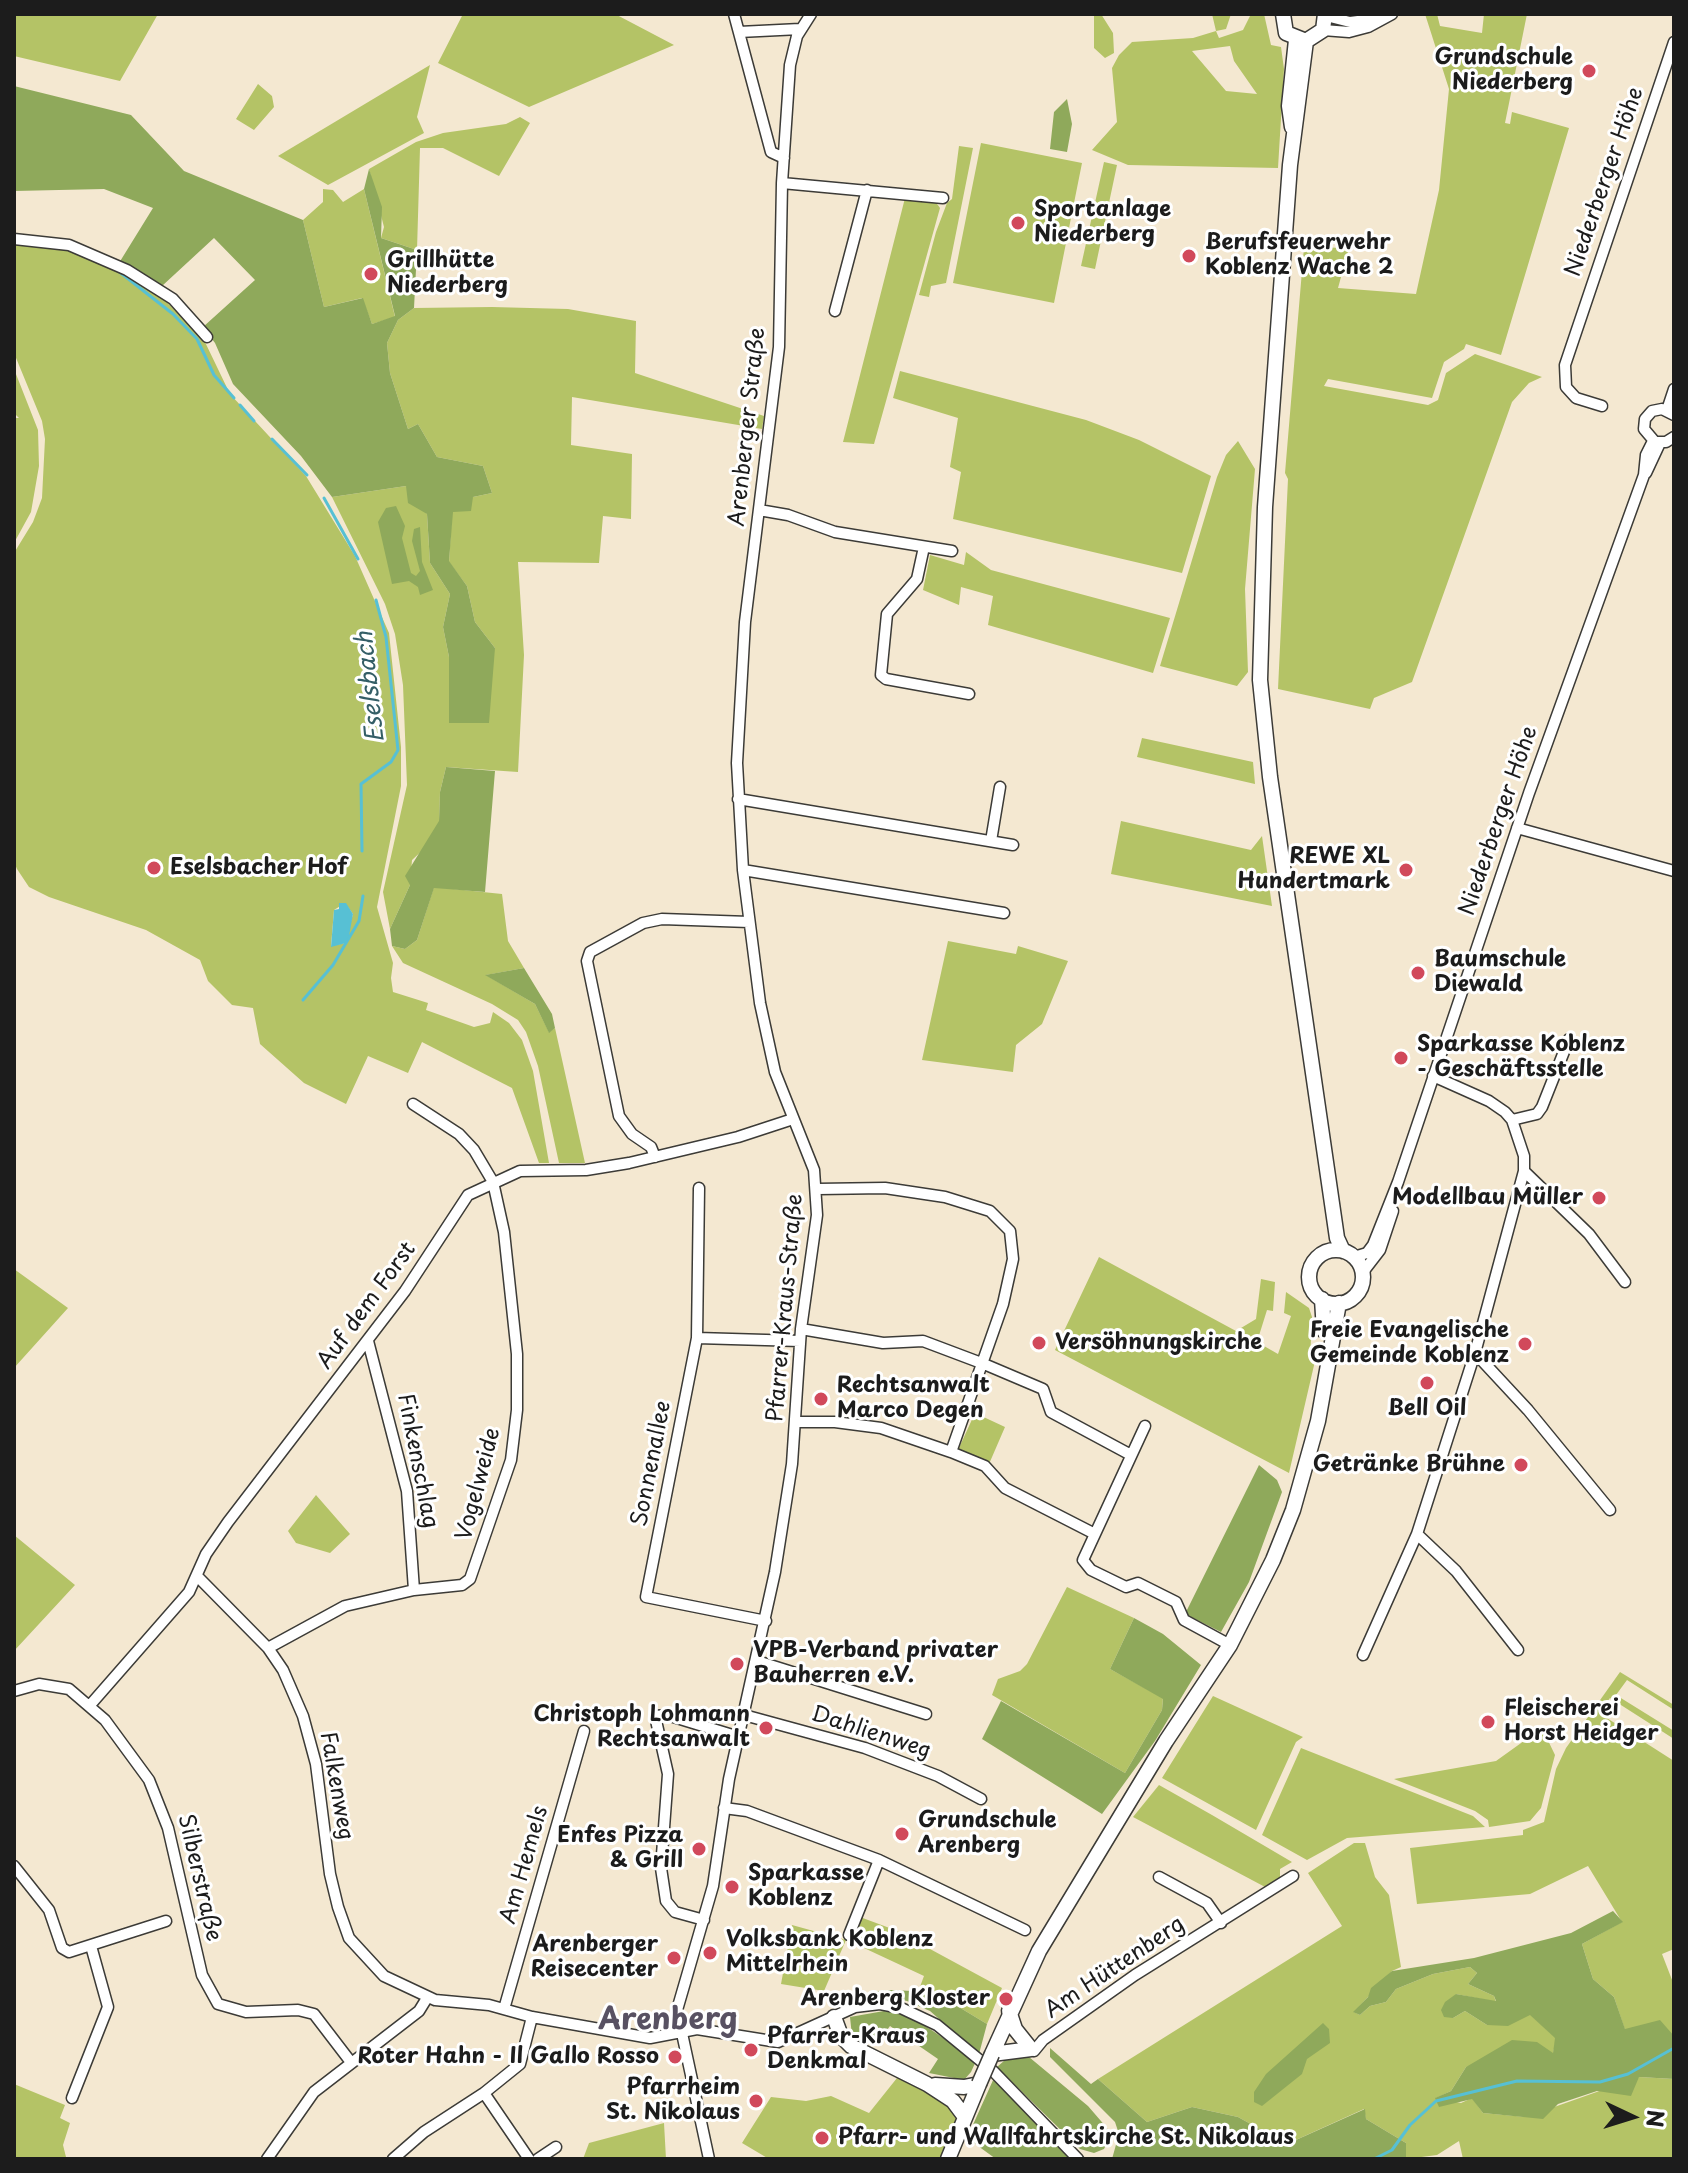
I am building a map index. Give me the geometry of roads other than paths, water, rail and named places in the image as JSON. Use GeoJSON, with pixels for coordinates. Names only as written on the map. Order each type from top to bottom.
{"type":"FeatureCollection","features":[{"type":"Feature","properties":{"kind":"main road"},"geometry":{"type":"LineString","coordinates":[[1283,14],[1283,28],[1301,40]]}},
{"type":"Feature","properties":{"kind":"main road"},"geometry":{"type":"LineString","coordinates":[[1322,1299],[1339,1303],[1355,1296],[1362,1285],[1363,1272],[1337,1238],[1270,777],[1260,680],[1265,507],[1293,130],[1289,106],[1301,40],[1325,20]]}},
{"type":"Feature","properties":{"kind":"main road"},"geometry":{"type":"LineString","coordinates":[[1325,1252],[1327,1163]]}},
{"type":"Feature","properties":{"kind":"main road"},"geometry":{"type":"LineString","coordinates":[[1226,1642],[1261,1569],[1308,1434],[1321,1376],[1325,1318],[1322,1299],[1311,1287],[1310,1273],[1316,1259],[1325,1252],[1349,1254]]}},
{"type":"Feature","properties":{"kind":"main road"},"geometry":{"type":"LineString","coordinates":[[948,2159],[1009,2011],[1063,1910],[1273,1560],[1293,1510],[1322,1405],[1339,1303]]}},
{"type":"Feature","properties":{"kind":"main road"},"geometry":{"type":"LineString","coordinates":[[992,2054],[1010,2049],[1031,2049],[1015,2029],[1009,2011]]}},
{"type":"Feature","properties":{"kind":"main road"},"geometry":{"type":"LineString","coordinates":[[834,2017],[841,2036],[851,2046],[927,2084],[953,2101],[965,2117]]}},
{"type":"Feature","properties":{"kind":"main road"},"geometry":{"type":"LineString","coordinates":[[927,2084],[964,2087],[979,2084]]}},
{"type":"Feature","properties":{"kind":"street"},"geometry":{"type":"LineString","coordinates":[[734,14],[771,152],[784,158]]}},
{"type":"Feature","properties":{"kind":"street","name":"Arenberger Straße"},"geometry":{"type":"LineString","coordinates":[[740,674],[779,347],[782,183],[790,65],[800,29],[811,14]]}},
{"type":"Feature","properties":{"kind":"street"},"geometry":{"type":"LineString","coordinates":[[1325,20],[1350,22],[1388,16]]}},
{"type":"Feature","properties":{"kind":"street"},"geometry":{"type":"LineString","coordinates":[[739,32],[800,29]]}},
{"type":"Feature","properties":{"kind":"street","name":"Niederberger Höhe"},"geometry":{"type":"LineString","coordinates":[[1602,406],[1576,398],[1566,387],[1565,365],[1674,42]]}},
{"type":"Feature","properties":{"kind":"street"},"geometry":{"type":"LineString","coordinates":[[782,183],[943,198]]}},
{"type":"Feature","properties":{"kind":"street"},"geometry":{"type":"LineString","coordinates":[[835,311],[867,190]]}},
{"type":"Feature","properties":{"kind":"street"},"geometry":{"type":"LineString","coordinates":[[14,239],[69,245],[93,252],[156,286],[207,336]]}},
{"type":"Feature","properties":{"kind":"street"},"geometry":{"type":"LineString","coordinates":[[1670,412],[1674,389]]}},
{"type":"Feature","properties":{"kind":"street","name":"Niederberger Höhe"},"geometry":{"type":"LineString","coordinates":[[1349,1254],[1367,1253],[1373,1245],[1398,1182],[1517,828],[1644,475],[1646,455],[1656,442],[1644,429],[1645,419],[1652,411],[1670,412]]}},
{"type":"Feature","properties":{"kind":"street"},"geometry":{"type":"LineString","coordinates":[[1656,442],[1674,437]]}},
{"type":"Feature","properties":{"kind":"street"},"geometry":{"type":"LineString","coordinates":[[759,510],[788,515],[835,532],[952,551]]}},
{"type":"Feature","properties":{"kind":"street"},"geometry":{"type":"LineString","coordinates":[[924,547],[917,579],[887,614],[881,675],[886,679],[969,694]]}},
{"type":"Feature","properties":{"kind":"street","name":"Pfarrer-Kraus-Straße"},"geometry":{"type":"LineString","coordinates":[[709,2159],[679,2033],[679,2003],[704,1920],[724,1808],[766,1621],[787,1501],[801,1329],[816,1232],[818,1189],[811,1160],[771,1058],[749,922],[738,799],[740,674]]}},
{"type":"Feature","properties":{"kind":"street"},"geometry":{"type":"LineString","coordinates":[[991,841],[1000,787]]}},
{"type":"Feature","properties":{"kind":"street"},"geometry":{"type":"LineString","coordinates":[[738,799],[1013,845]]}},
{"type":"Feature","properties":{"kind":"street"},"geometry":{"type":"LineString","coordinates":[[1517,828],[1674,871]]}},
{"type":"Feature","properties":{"kind":"street"},"geometry":{"type":"LineString","coordinates":[[743,870],[1004,913]]}},
{"type":"Feature","properties":{"kind":"street"},"geometry":{"type":"LineString","coordinates":[[655,1157],[651,1147],[627,1129],[619,1116],[587,961],[590,952],[653,921],[749,922]]}},
{"type":"Feature","properties":{"kind":"street"},"geometry":{"type":"LineString","coordinates":[[1512,1120],[1537,1114],[1542,1107],[1569,1039]]}},
{"type":"Feature","properties":{"kind":"street"},"geometry":{"type":"LineString","coordinates":[[1363,1655],[1417,1534],[1475,1353],[1524,1171],[1524,1156],[1512,1120],[1489,1101],[1433,1076]]}},
{"type":"Feature","properties":{"kind":"street"},"geometry":{"type":"LineString","coordinates":[[413,1104],[459,1134],[474,1150],[493,1182]]}},
{"type":"Feature","properties":{"kind":"street","name":"Auf dem Forst"},"geometry":{"type":"LineString","coordinates":[[91,1704],[189,1592],[206,1554],[228,1522],[405,1291],[468,1195],[520,1171],[600,1168],[655,1157],[793,1119]]}},
{"type":"Feature","properties":{"kind":"street"},"geometry":{"type":"LineString","coordinates":[[1524,1171],[1589,1234],[1625,1282]]}},
{"type":"Feature","properties":{"kind":"street","name":"Vogelweide"},"geometry":{"type":"LineString","coordinates":[[268,1648],[345,1606],[414,1590],[462,1585],[470,1579],[511,1460],[517,1410],[517,1354],[504,1232],[493,1182]]}},
{"type":"Feature","properties":{"kind":"street","name":"Niederberger Höhe"},"geometry":{"type":"LineString","coordinates":[[1363,1272],[1385,1241],[1398,1182]]}},
{"type":"Feature","properties":{"kind":"street","name":"Sonnenallee"},"geometry":{"type":"LineString","coordinates":[[699,1188],[697,1338],[646,1597],[766,1621]]}},
{"type":"Feature","properties":{"kind":"street"},"geometry":{"type":"LineString","coordinates":[[818,1189],[913,1190],[983,1207],[1001,1218],[1012,1238],[1013,1259],[998,1324],[951,1452]]}},
{"type":"Feature","properties":{"kind":"street"},"geometry":{"type":"LineString","coordinates":[[801,1329],[883,1343],[923,1341],[984,1364],[1043,1389],[1051,1412],[1131,1455]]}},
{"type":"Feature","properties":{"kind":"street"},"geometry":{"type":"LineString","coordinates":[[697,1338],[800,1341]]}},
{"type":"Feature","properties":{"kind":"street","name":"Finkenschlag"},"geometry":{"type":"LineString","coordinates":[[368,1341],[407,1491],[414,1590]]}},
{"type":"Feature","properties":{"kind":"street"},"geometry":{"type":"LineString","coordinates":[[1475,1353],[1528,1410],[1610,1510]]}},
{"type":"Feature","properties":{"kind":"street"},"geometry":{"type":"LineString","coordinates":[[795,1422],[835,1422],[881,1428],[951,1452],[985,1466],[1005,1488],[1093,1533]]}},
{"type":"Feature","properties":{"kind":"street"},"geometry":{"type":"LineString","coordinates":[[1145,1426],[1083,1554],[1091,1570],[1126,1587],[1138,1583],[1176,1602],[1184,1620],[1226,1642]]}},
{"type":"Feature","properties":{"kind":"street"},"geometry":{"type":"LineString","coordinates":[[1417,1534],[1456,1571],[1518,1650]]}},
{"type":"Feature","properties":{"kind":"street","name":"Falkenweg"},"geometry":{"type":"LineString","coordinates":[[197,1576],[268,1648],[283,1670],[303,1716],[316,1764],[330,1874],[349,1938],[384,1976],[427,1998]]}},
{"type":"Feature","properties":{"kind":"street"},"geometry":{"type":"LineString","coordinates":[[757,1661],[926,1714]]}},
{"type":"Feature","properties":{"kind":"street","name":"Silberstraße"},"geometry":{"type":"LineString","coordinates":[[14,1691],[39,1684],[60,1686],[91,1704],[139,1765],[160,1803],[202,1975],[218,2004],[235,2010],[298,2010],[314,2014],[350,2061]]}},
{"type":"Feature","properties":{"kind":"street"},"geometry":{"type":"LineString","coordinates":[[704,1920],[675,1912],[666,1901],[661,1868],[668,1774],[655,1716],[667,1715],[739,1737]]}},
{"type":"Feature","properties":{"kind":"street","name":"Dahlienweg"},"geometry":{"type":"LineString","coordinates":[[744,1715],[865,1748],[938,1776],[981,1799]]}},
{"type":"Feature","properties":{"kind":"street","name":"Am Hemels"},"geometry":{"type":"LineString","coordinates":[[504,2009],[584,1731]]}},
{"type":"Feature","properties":{"kind":"street"},"geometry":{"type":"LineString","coordinates":[[724,1808],[747,1811],[879,1860],[1025,1930]]}},
{"type":"Feature","properties":{"kind":"street"},"geometry":{"type":"LineString","coordinates":[[849,1935],[879,1860]]}},
{"type":"Feature","properties":{"kind":"street"},"geometry":{"type":"LineString","coordinates":[[14,1866],[49,1910],[62,1948],[69,1952],[166,1921]]}},
{"type":"Feature","properties":{"kind":"street","name":"Am Hüttenberg"},"geometry":{"type":"LineString","coordinates":[[1034,2051],[1043,2040],[1135,1975],[1293,1876]]}},
{"type":"Feature","properties":{"kind":"street","name":"Am Hüttenberg"},"geometry":{"type":"LineString","coordinates":[[1159,1877],[1207,1903],[1221,1923]]}},
{"type":"Feature","properties":{"kind":"street"},"geometry":{"type":"LineString","coordinates":[[72,2098],[108,2007],[91,1946]]}},
{"type":"Feature","properties":{"kind":"street"},"geometry":{"type":"LineString","coordinates":[[267,2159],[314,2092],[350,2061],[419,2011],[427,1998],[504,2009],[640,2037],[658,2038],[697,2029],[778,2042],[855,2007],[880,2004],[929,2020],[1003,2079],[1078,2159]]}},
{"type":"Feature","properties":{"kind":"street"},"geometry":{"type":"LineString","coordinates":[[393,2159],[424,2132],[484,2093],[520,2064],[532,2017]]}},
{"type":"Feature","properties":{"kind":"street"},"geometry":{"type":"LineString","coordinates":[[484,2093],[529,2159]]}},
{"type":"Feature","properties":{"kind":"street"},"geometry":{"type":"LineString","coordinates":[[538,2159],[556,2147]]}},
{"type":"Feature","properties":{"kind":"water"},"geometry":{"type":"Polygon","coordinates":[[[339,903],[346,903],[353,914],[349,936],[346,943],[331,947],[334,910],[339,909],[339,903]]]}},
{"type":"Feature","properties":{"kind":"waterway","name":"Eselsbach"},"geometry":{"type":"LineString","coordinates":[[117,270],[173,314],[197,339],[214,375],[234,398]]}},
{"type":"Feature","properties":{"kind":"waterway","name":"Eselsbach"},"geometry":{"type":"LineString","coordinates":[[240,405],[254,421]]}},
{"type":"Feature","properties":{"kind":"waterway","name":"Eselsbach"},"geometry":{"type":"LineString","coordinates":[[272,439],[307,475]]}},
{"type":"Feature","properties":{"kind":"waterway","name":"Eselsbach"},"geometry":{"type":"LineString","coordinates":[[324,498],[358,559]]}},
{"type":"Feature","properties":{"kind":"waterway","name":"Eselsbach"},"geometry":{"type":"LineString","coordinates":[[362,851],[361,784],[391,762],[398,750],[386,637],[376,600]]}},
{"type":"Feature","properties":{"kind":"waterway","name":"Eselsbach"},"geometry":{"type":"LineString","coordinates":[[303,1000],[333,965],[359,921],[363,896]]}},
{"type":"Feature","properties":{"kind":"waterway"},"geometry":{"type":"LineString","coordinates":[[1374,2159],[1392,2150],[1410,2125],[1436,2101],[1517,2081],[1600,2082],[1628,2074],[1674,2048]]}},
{"type":"Feature","properties":{"kind":"place","name":"Grundschule Niederberg"},"geometry":{"type":"Point","coordinates":[1589,71]}},
{"type":"Feature","properties":{"kind":"place","name":"Sportanlage Niederberg"},"geometry":{"type":"Point","coordinates":[1018,223]}},
{"type":"Feature","properties":{"kind":"place","name":"Berufsfeuerwehr Koblenz Wache 2"},"geometry":{"type":"Point","coordinates":[1189,256]}},
{"type":"Feature","properties":{"kind":"place","name":"Grillhütte Niederberg"},"geometry":{"type":"Point","coordinates":[371,274]}},
{"type":"Feature","properties":{"kind":"place","name":"Eselsbacher Hof"},"geometry":{"type":"Point","coordinates":[154,868]}},
{"type":"Feature","properties":{"kind":"place","name":"REWE XL Hundertmark"},"geometry":{"type":"Point","coordinates":[1406,870]}},
{"type":"Feature","properties":{"kind":"place","name":"Baumschule Diewald"},"geometry":{"type":"Point","coordinates":[1418,973]}},
{"type":"Feature","properties":{"kind":"place","name":"Sparkasse Koblenz - Geschäftsstelle"},"geometry":{"type":"Point","coordinates":[1401,1058]}},
{"type":"Feature","properties":{"kind":"place","name":"Modellbau Müller"},"geometry":{"type":"Point","coordinates":[1599,1198]}},
{"type":"Feature","properties":{"kind":"place","name":"Versöhnungskirche"},"geometry":{"type":"Point","coordinates":[1039,1343]}},
{"type":"Feature","properties":{"kind":"place","name":"Freie Evangelische Gemeinde Koblenz"},"geometry":{"type":"Point","coordinates":[1525,1344]}},
{"type":"Feature","properties":{"kind":"place","name":"Bell Oil"},"geometry":{"type":"Point","coordinates":[1427,1383]}},
{"type":"Feature","properties":{"kind":"place","name":"Rechtsanwalt Marco Degen"},"geometry":{"type":"Point","coordinates":[821,1399]}},
{"type":"Feature","properties":{"kind":"place","name":"Getränke Brühne"},"geometry":{"type":"Point","coordinates":[1521,1465]}},
{"type":"Feature","properties":{"kind":"place","name":"VPB-Verband privater Bauherren e.V."},"geometry":{"type":"Point","coordinates":[737,1664]}},
{"type":"Feature","properties":{"kind":"place","name":"Fleischerei Horst Heidger"},"geometry":{"type":"Point","coordinates":[1488,1722]}},
{"type":"Feature","properties":{"kind":"place","name":"Christoph Lohmann Rechtsanwalt"},"geometry":{"type":"Point","coordinates":[766,1728]}},
{"type":"Feature","properties":{"kind":"place","name":"Grundschule Arenberg"},"geometry":{"type":"Point","coordinates":[902,1834]}},
{"type":"Feature","properties":{"kind":"place","name":"Enfes Pizza & Grill"},"geometry":{"type":"Point","coordinates":[699,1849]}},
{"type":"Feature","properties":{"kind":"place","name":"Sparkasse Koblenz"},"geometry":{"type":"Point","coordinates":[732,1887]}},
{"type":"Feature","properties":{"kind":"place","name":"Volksbank Koblenz Mittelrhein"},"geometry":{"type":"Point","coordinates":[710,1953]}},
{"type":"Feature","properties":{"kind":"place","name":"Arenberger Reisecenter"},"geometry":{"type":"Point","coordinates":[674,1958]}},
{"type":"Feature","properties":{"kind":"place","name":"Arenberg Kloster"},"geometry":{"type":"Point","coordinates":[1006,1999]}},
{"type":"Feature","properties":{"kind":"place","name":"Pfarrer-Kraus Denkmal"},"geometry":{"type":"Point","coordinates":[751,2050]}},
{"type":"Feature","properties":{"kind":"place","name":"Roter Hahn - Il Gallo Rosso"},"geometry":{"type":"Point","coordinates":[675,2057]}},
{"type":"Feature","properties":{"kind":"place","name":"Pfarrheim St. Nikolaus"},"geometry":{"type":"Point","coordinates":[756,2101]}},
{"type":"Feature","properties":{"kind":"place","name":"Pfarr- und Wallfahrtskirche St. Nikolaus"},"geometry":{"type":"Point","coordinates":[822,2138]}},
{"type":"Feature","properties":{"kind":"district","name":"Arenberg"},"geometry":{"type":"Point","coordinates":[668,2021]}}]}
